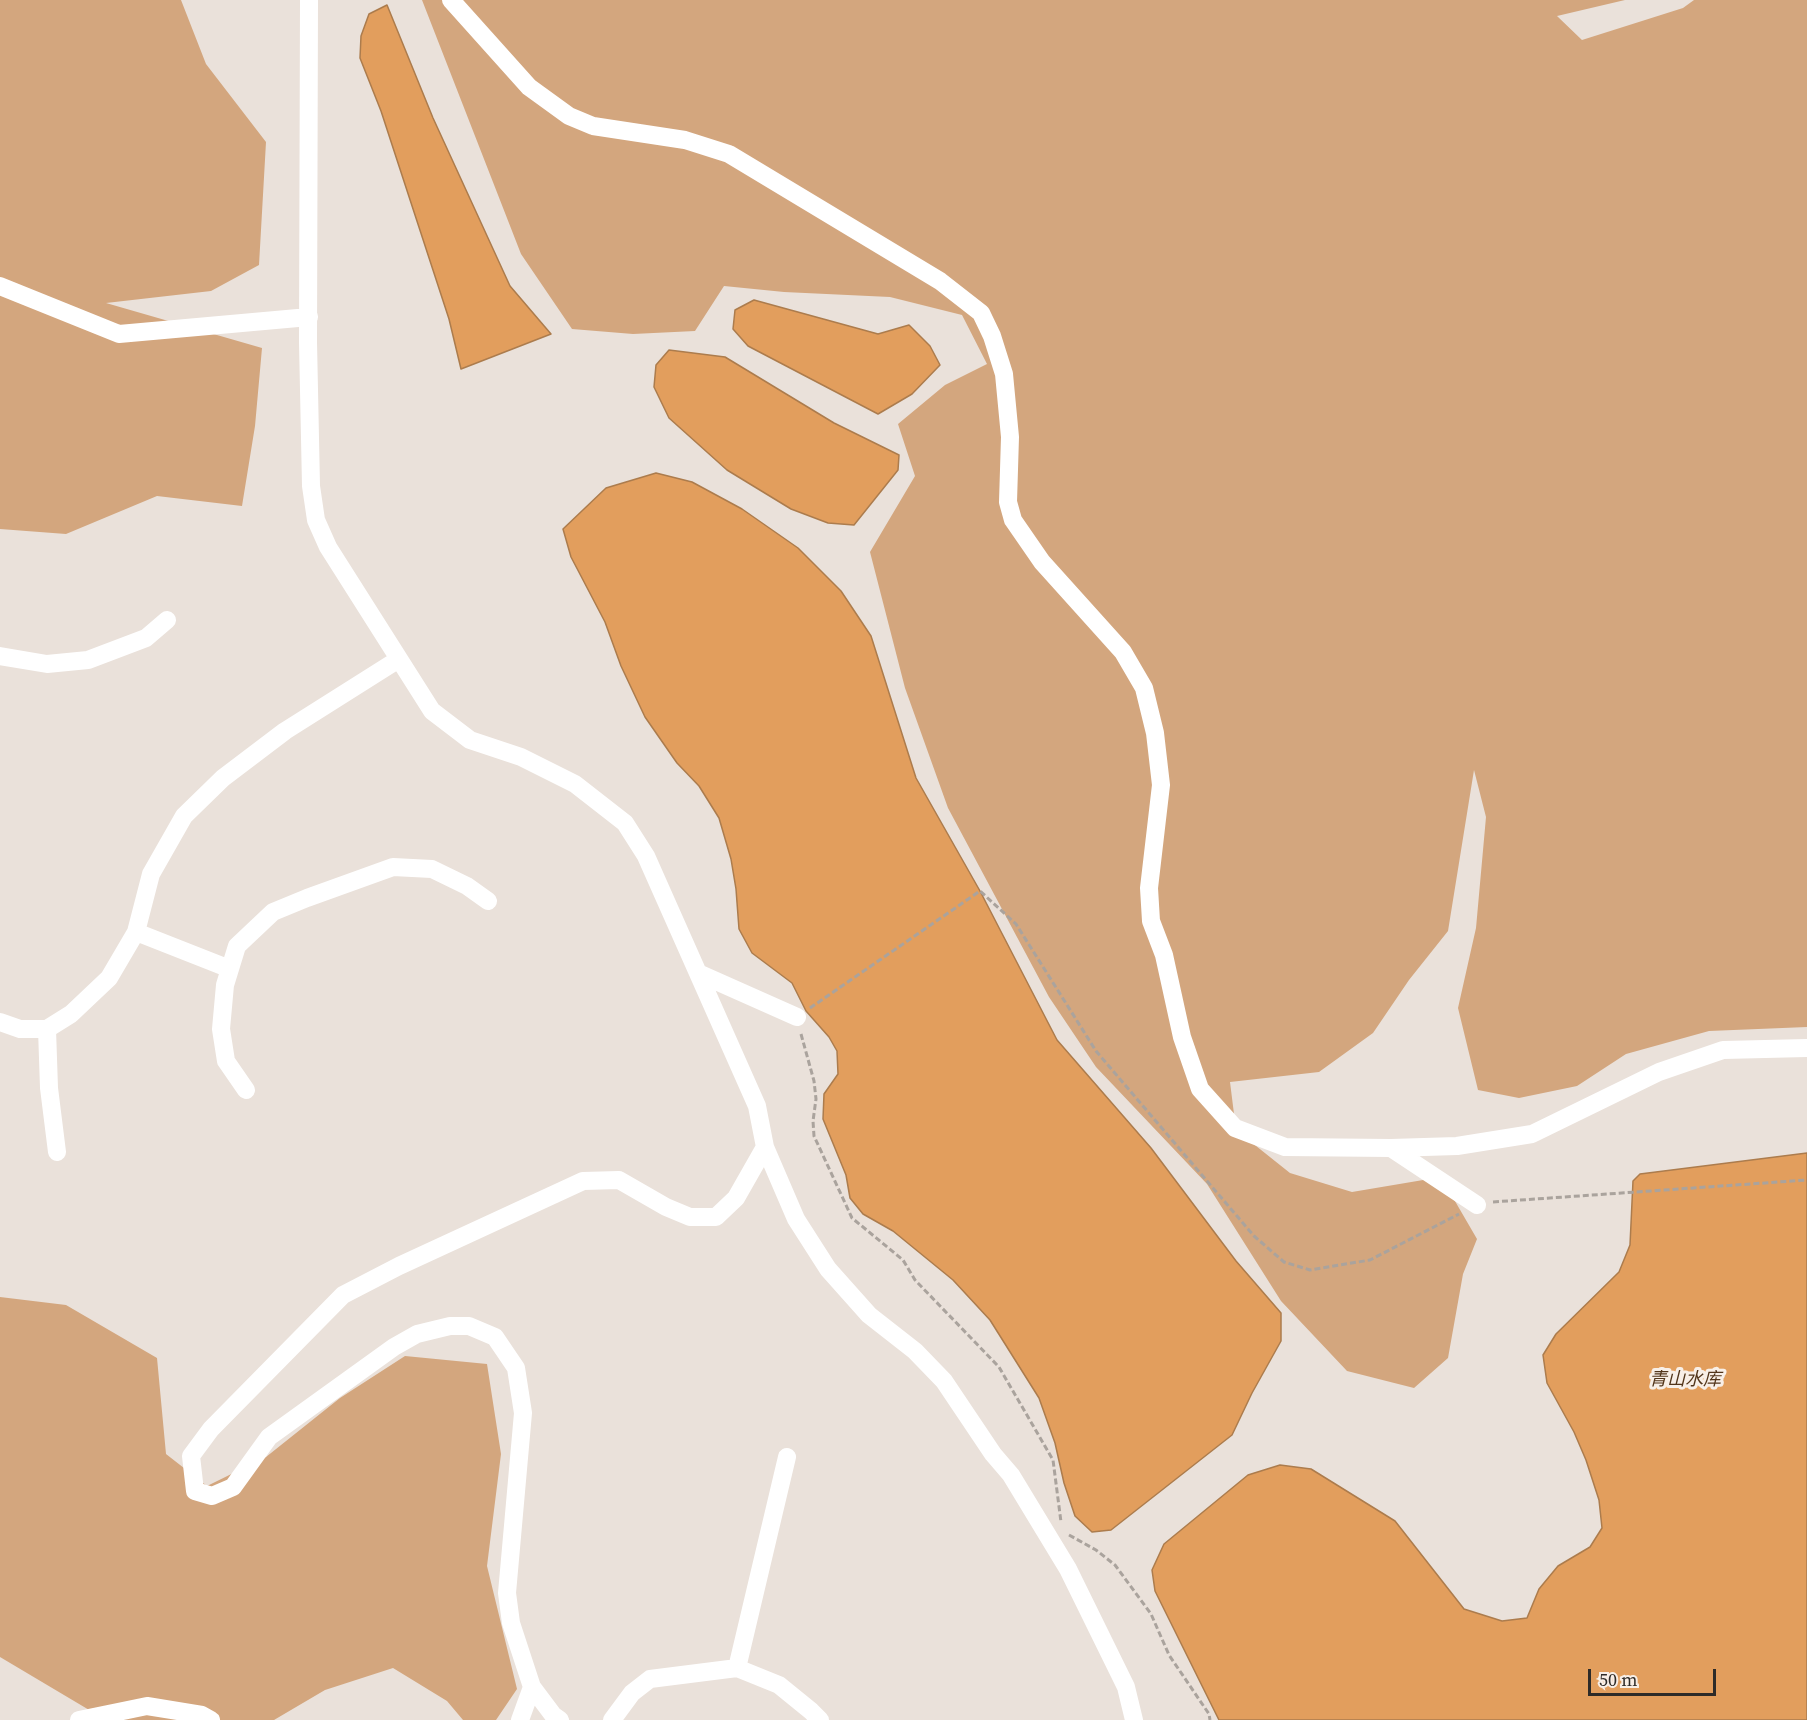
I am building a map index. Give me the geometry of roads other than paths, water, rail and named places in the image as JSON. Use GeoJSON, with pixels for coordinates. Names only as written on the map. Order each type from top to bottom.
{"type":"FeatureCollection","features":[{"type":"Feature","properties":{"kind":"street"},"geometry":{"type":"LineString","coordinates":[[309,0],[310,486],[316,520],[328,547],[432,711],[470,740],[520,757],[575,784],[625,823],[646,856],[757,1106],[765,1147],[796,1219],[828,1269],[869,1315],[915,1351],[944,1381],[993,1454],[1011,1475],[1068,1569],[1126,1687],[1134,1720]]}},
{"type":"Feature","properties":{"kind":"street"},"geometry":{"type":"LineString","coordinates":[[451,0],[529,87],[569,116],[593,126],[685,140],[729,154],[940,281],[981,313],[992,336],[1004,374],[1010,437],[1008,502],[1012,520],[1042,562],[1124,652],[1144,688],[1155,733],[1161,785],[1149,888],[1151,921],[1164,955],[1182,1037],[1200,1089],[1235,1128],[1285,1147],[1457,1146],[1532,1134],[1659,1072],[1723,1050],[1807,1048]]}},
{"type":"Feature","properties":{"kind":"street"},"geometry":{"type":"LineString","coordinates":[[0,286],[118,334],[309,317]]}},
{"type":"Feature","properties":{"kind":"street"},"geometry":{"type":"LineString","coordinates":[[0,656],[46,664],[88,660],[146,638],[167,621]]}},
{"type":"Feature","properties":{"kind":"street"},"geometry":{"type":"LineString","coordinates":[[0,1022],[20,1029],[46,1029],[71,1014],[109,978],[136,932],[151,874],[184,816],[222,777],[285,731],[399,659]]}},
{"type":"Feature","properties":{"kind":"street"},"geometry":{"type":"LineString","coordinates":[[246,1090],[226,1060],[221,1029],[225,985],[237,946],[273,912],[393,867],[432,869],[467,886],[488,901]]}},
{"type":"Feature","properties":{"kind":"street"},"geometry":{"type":"LineString","coordinates":[[136,932],[230,969]]}},
{"type":"Feature","properties":{"kind":"street"},"geometry":{"type":"LineString","coordinates":[[698,973],[797,1017]]}},
{"type":"Feature","properties":{"kind":"street"},"geometry":{"type":"LineString","coordinates":[[46,1029],[49,1088],[57,1152]]}},
{"type":"Feature","properties":{"kind":"street"},"geometry":{"type":"LineString","coordinates":[[560,1720],[553,1715],[532,1687],[511,1623],[507,1593],[524,1413],[516,1368],[495,1337],[469,1326],[450,1326],[417,1334],[394,1347],[269,1437],[233,1487],[212,1496],[195,1491],[191,1456],[211,1429],[343,1295],[399,1266],[583,1181],[619,1180],[666,1207],[690,1217],[716,1217],[736,1198],[765,1147]]}},
{"type":"Feature","properties":{"kind":"street"},"geometry":{"type":"LineString","coordinates":[[1391,1148],[1478,1205]]}},
{"type":"Feature","properties":{"kind":"street"},"geometry":{"type":"LineString","coordinates":[[737,1668],[787,1457]]}},
{"type":"Feature","properties":{"kind":"street"},"geometry":{"type":"LineString","coordinates":[[612,1720],[632,1693],[650,1679],[737,1668],[779,1685],[820,1720]]}},
{"type":"Feature","properties":{"kind":"street"},"geometry":{"type":"LineString","coordinates":[[520,1720],[532,1687]]}},
{"type":"Feature","properties":{"kind":"street"},"geometry":{"type":"LineString","coordinates":[[79,1720],[147,1706],[202,1715],[211,1720]]}},
{"type":"Feature","properties":{"kind":"water"},"geometry":{"type":"Polygon","coordinates":[[[387,5],[433,118],[510,286],[551,334],[461,369],[449,319],[381,111],[360,58],[361,36],[369,14],[387,5]]]}},
{"type":"Feature","properties":{"kind":"water"},"geometry":{"type":"Polygon","coordinates":[[[754,300],[878,334],[909,325],[930,346],[940,365],[912,394],[878,414],[748,346],[733,329],[735,310],[754,300]]]}},
{"type":"Feature","properties":{"kind":"water"},"geometry":{"type":"Polygon","coordinates":[[[669,350],[725,357],[834,423],[899,455],[898,470],[854,525],[828,523],[791,509],[727,470],[669,418],[654,387],[656,365],[669,350]]]}},
{"type":"Feature","properties":{"kind":"water"},"geometry":{"type":"Polygon","coordinates":[[[656,473],[692,482],[742,509],[798,548],[841,591],[871,636],[916,778],[980,891],[1057,1040],[1151,1148],[1236,1261],[1281,1313],[1281,1341],[1232,1435],[1111,1530],[1092,1532],[1075,1516],[1064,1483],[1055,1443],[1039,1398],[990,1320],[953,1280],[893,1231],[863,1214],[850,1198],[846,1175],[823,1119],[824,1094],[838,1074],[837,1051],[829,1037],[806,1011],[792,983],[752,953],[739,929],[731,859],[719,818],[699,786],[677,763],[645,717],[621,666],[605,622],[571,557],[563,529],[606,488],[656,473]]]}},
{"type":"Feature","properties":{"kind":"water","name":"青山水库"},"geometry":{"type":"Polygon","coordinates":[[[1807,1153],[1807,1720],[1219,1720],[1155,1591],[1152,1570],[1164,1544],[1248,1475],[1280,1465],[1311,1469],[1395,1521],[1464,1609],[1502,1621],[1527,1618],[1539,1589],[1558,1566],[1590,1547],[1602,1528],[1599,1500],[1586,1460],[1574,1432],[1547,1383],[1543,1355],[1556,1334],[1619,1272],[1630,1245],[1633,1181],[1640,1174],[1807,1153]]]}}]}
